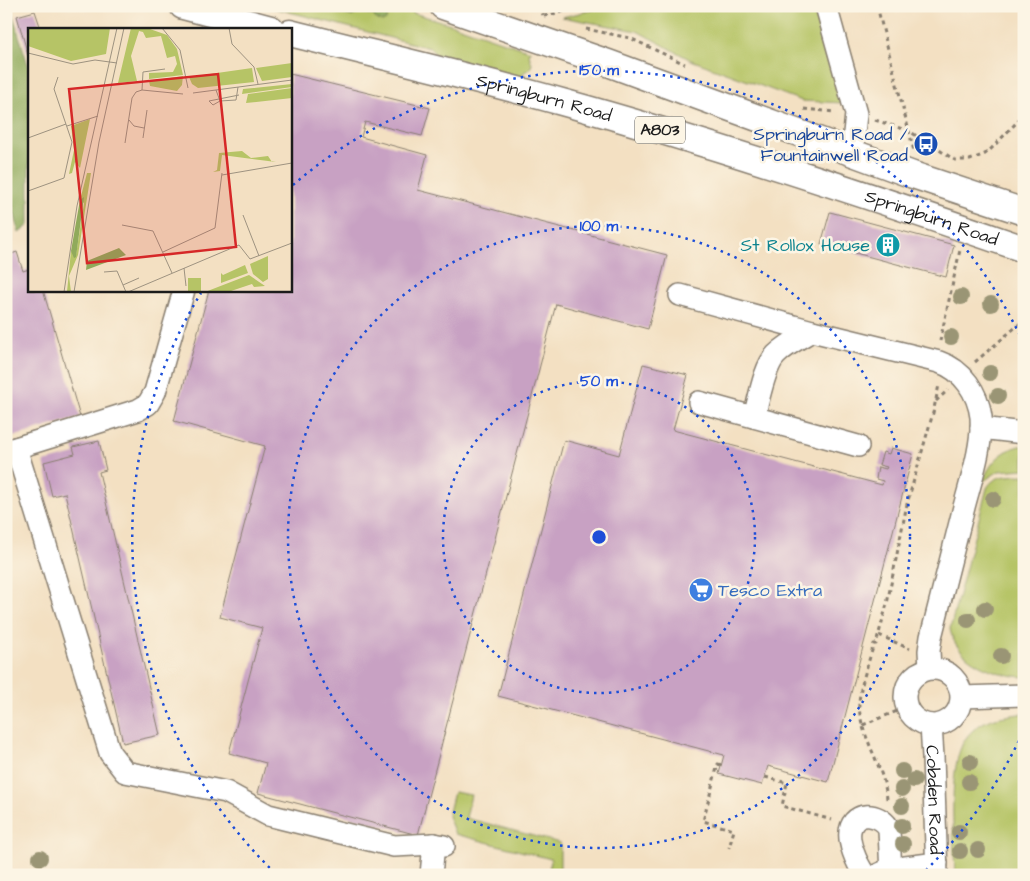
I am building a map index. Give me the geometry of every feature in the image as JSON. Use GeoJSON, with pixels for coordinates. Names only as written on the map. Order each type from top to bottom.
{"type":"FeatureCollection","features":[{"type":"Feature","properties":{"kind":"main road"},"geometry":{"type":"LineString","coordinates":[[183,6],[267,28]]}},
{"type":"Feature","properties":{"kind":"main road","name":"Springburn Road"},"geometry":{"type":"LineString","coordinates":[[443,6],[566,48],[921,177],[1024,212]]}},
{"type":"Feature","properties":{"kind":"main road","name":"Springburn Road"},"geometry":{"type":"LineString","coordinates":[[291,33],[488,82],[645,125],[826,181],[1024,249]]}},
{"type":"Feature","properties":{"kind":"street"},"geometry":{"type":"LineString","coordinates":[[826,6],[856,114],[852,152]]}},
{"type":"Feature","properties":{"kind":"street"},"geometry":{"type":"LineString","coordinates":[[184,291],[155,392],[148,404],[138,410],[11,450],[110,753],[125,772],[226,792],[268,815],[394,846],[439,845],[431,875]]}},
{"type":"Feature","properties":{"kind":"street"},"geometry":{"type":"LineString","coordinates":[[680,295],[812,331],[939,362],[952,368],[962,376],[972,389],[980,416],[981,428],[971,481],[931,637],[930,663],[916,674],[907,686],[905,700],[907,707],[915,718],[930,725],[941,724],[954,717],[962,697],[959,683],[950,673],[930,663]]}},
{"type":"Feature","properties":{"kind":"street"},"geometry":{"type":"LineString","coordinates":[[754,417],[765,379],[775,356],[793,341],[812,331]]}},
{"type":"Feature","properties":{"kind":"street"},"geometry":{"type":"LineString","coordinates":[[699,402],[858,446]]}},
{"type":"Feature","properties":{"kind":"street"},"geometry":{"type":"LineString","coordinates":[[981,428],[1024,433]]}},
{"type":"Feature","properties":{"kind":"street"},"geometry":{"type":"LineString","coordinates":[[962,697],[1024,695]]}},
{"type":"Feature","properties":{"kind":"street","name":"Cobden Road"},"geometry":{"type":"LineString","coordinates":[[930,725],[934,757],[937,869]]}},
{"type":"Feature","properties":{"kind":"street"},"geometry":{"type":"LineString","coordinates":[[866,875],[853,849],[850,834],[852,826],[860,818],[873,816],[881,818],[887,824],[886,873],[937,869]]}},
{"type":"Feature","properties":{"kind":"path"},"geometry":{"type":"LineString","coordinates":[[539,6],[543,16],[550,19]]}},
{"type":"Feature","properties":{"kind":"path"},"geometry":{"type":"LineString","coordinates":[[543,16],[587,6]]}},
{"type":"Feature","properties":{"kind":"path"},"geometry":{"type":"LineString","coordinates":[[877,6],[921,177]]}},
{"type":"Feature","properties":{"kind":"path"},"geometry":{"type":"LineString","coordinates":[[579,27],[630,38],[690,67]]}},
{"type":"Feature","properties":{"kind":"path"},"geometry":{"type":"LineString","coordinates":[[800,108],[856,114],[909,131],[955,160],[970,160],[985,154],[1018,121],[1024,109]]}},
{"type":"Feature","properties":{"kind":"path"},"geometry":{"type":"LineString","coordinates":[[888,829],[883,775],[863,724],[859,698],[874,644],[876,644],[879,635],[907,504],[936,401],[939,383],[940,345],[960,247]]}},
{"type":"Feature","properties":{"kind":"path"},"geometry":{"type":"LineString","coordinates":[[936,401],[980,357],[1024,320]]}},
{"type":"Feature","properties":{"kind":"path"},"geometry":{"type":"LineString","coordinates":[[879,635],[930,663]]}},
{"type":"Feature","properties":{"kind":"path"},"geometry":{"type":"LineString","coordinates":[[863,724],[907,707]]}},
{"type":"Feature","properties":{"kind":"path"},"geometry":{"type":"LineString","coordinates":[[721,764],[718,764],[703,821],[734,830],[729,848]]}},
{"type":"Feature","properties":{"kind":"path"},"geometry":{"type":"LineString","coordinates":[[765,777],[787,783],[782,806],[852,826]]}},
{"type":"Feature","properties":{"kind":"green space"},"geometry":{"type":"Polygon","coordinates":[[[6,6],[10,6],[28,65],[28,226],[19,233],[6,176],[6,6]]]}},
{"type":"Feature","properties":{"kind":"green space"},"geometry":{"type":"Polygon","coordinates":[[[266,6],[308,6],[352,16],[360,12],[372,15],[378,9],[378,6],[405,7],[414,11],[413,13],[530,51],[529,55],[532,64],[522,77],[437,56],[430,48],[266,6]]]}},
{"type":"Feature","properties":{"kind":"green space"},"geometry":{"type":"Polygon","coordinates":[[[308,6],[378,6],[378,9],[385,9],[388,14],[386,20],[382,22],[375,18],[374,15],[360,12],[352,16],[308,6]]]}},
{"type":"Feature","properties":{"kind":"green space"},"geometry":{"type":"Polygon","coordinates":[[[598,6],[819,6],[844,103],[802,101],[691,60],[637,31],[562,17],[593,10],[598,6]]]}},
{"type":"Feature","properties":{"kind":"green space"},"geometry":{"type":"Polygon","coordinates":[[[1019,446],[1024,446],[1024,469],[999,471],[982,482],[988,470],[1001,455],[1019,446]]]}},
{"type":"Feature","properties":{"kind":"green space"},"geometry":{"type":"Polygon","coordinates":[[[1024,475],[1024,677],[989,669],[968,658],[960,650],[950,629],[987,488],[990,483],[998,478],[1024,475]]]}},
{"type":"Feature","properties":{"kind":"green space"},"geometry":{"type":"Polygon","coordinates":[[[1024,713],[1024,875],[955,875],[953,791],[962,745],[973,730],[987,721],[1024,713]]]}},
{"type":"Feature","properties":{"kind":"green space"},"geometry":{"type":"Polygon","coordinates":[[[454,792],[471,795],[466,818],[560,843],[560,875],[548,875],[551,859],[455,834],[448,816],[454,792]]]}},
{"type":"Feature","properties":{"kind":"building"},"geometry":{"type":"Polygon","coordinates":[[[35,11],[41,28],[28,28],[28,55],[17,16],[35,11]]]}},
{"type":"Feature","properties":{"kind":"building"},"geometry":{"type":"Polygon","coordinates":[[[291,74],[430,108],[422,136],[365,122],[361,137],[427,155],[418,190],[667,255],[648,329],[556,304],[418,835],[258,793],[266,763],[229,753],[262,628],[220,617],[265,446],[174,421],[209,291],[291,291],[291,74]]]}},
{"type":"Feature","properties":{"kind":"building","name":"St Rollox House"},"geometry":{"type":"Polygon","coordinates":[[[830,212],[954,245],[946,277],[821,244],[830,212]]]}},
{"type":"Feature","properties":{"kind":"building"},"geometry":{"type":"Polygon","coordinates":[[[17,252],[23,271],[28,269],[28,291],[43,291],[80,417],[6,439],[6,256],[17,252]]]}},
{"type":"Feature","properties":{"kind":"building","name":"Tesco Extra"},"geometry":{"type":"Polygon","coordinates":[[[643,364],[688,375],[673,430],[882,485],[883,481],[876,479],[878,467],[886,469],[887,467],[879,465],[883,452],[889,454],[891,448],[913,454],[828,782],[768,766],[762,785],[719,774],[724,755],[498,696],[564,440],[619,455],[643,364]]]}},
{"type":"Feature","properties":{"kind":"building"},"geometry":{"type":"Polygon","coordinates":[[[99,441],[106,470],[99,472],[160,735],[123,743],[65,493],[52,496],[44,462],[75,454],[73,447],[99,441]]]}},
{"type":"Feature","properties":{"kind":"place","name":"Springburn Road / Fountainwell Road"},"geometry":{"type":"Point","coordinates":[926,144]}},
{"type":"Feature","properties":{"kind":"place","name":"St Rollox House"},"geometry":{"type":"Point","coordinates":[888,245]}},
{"type":"Feature","properties":{"kind":"place","name":"Tesco Extra"},"geometry":{"type":"Point","coordinates":[701,590]}}]}
